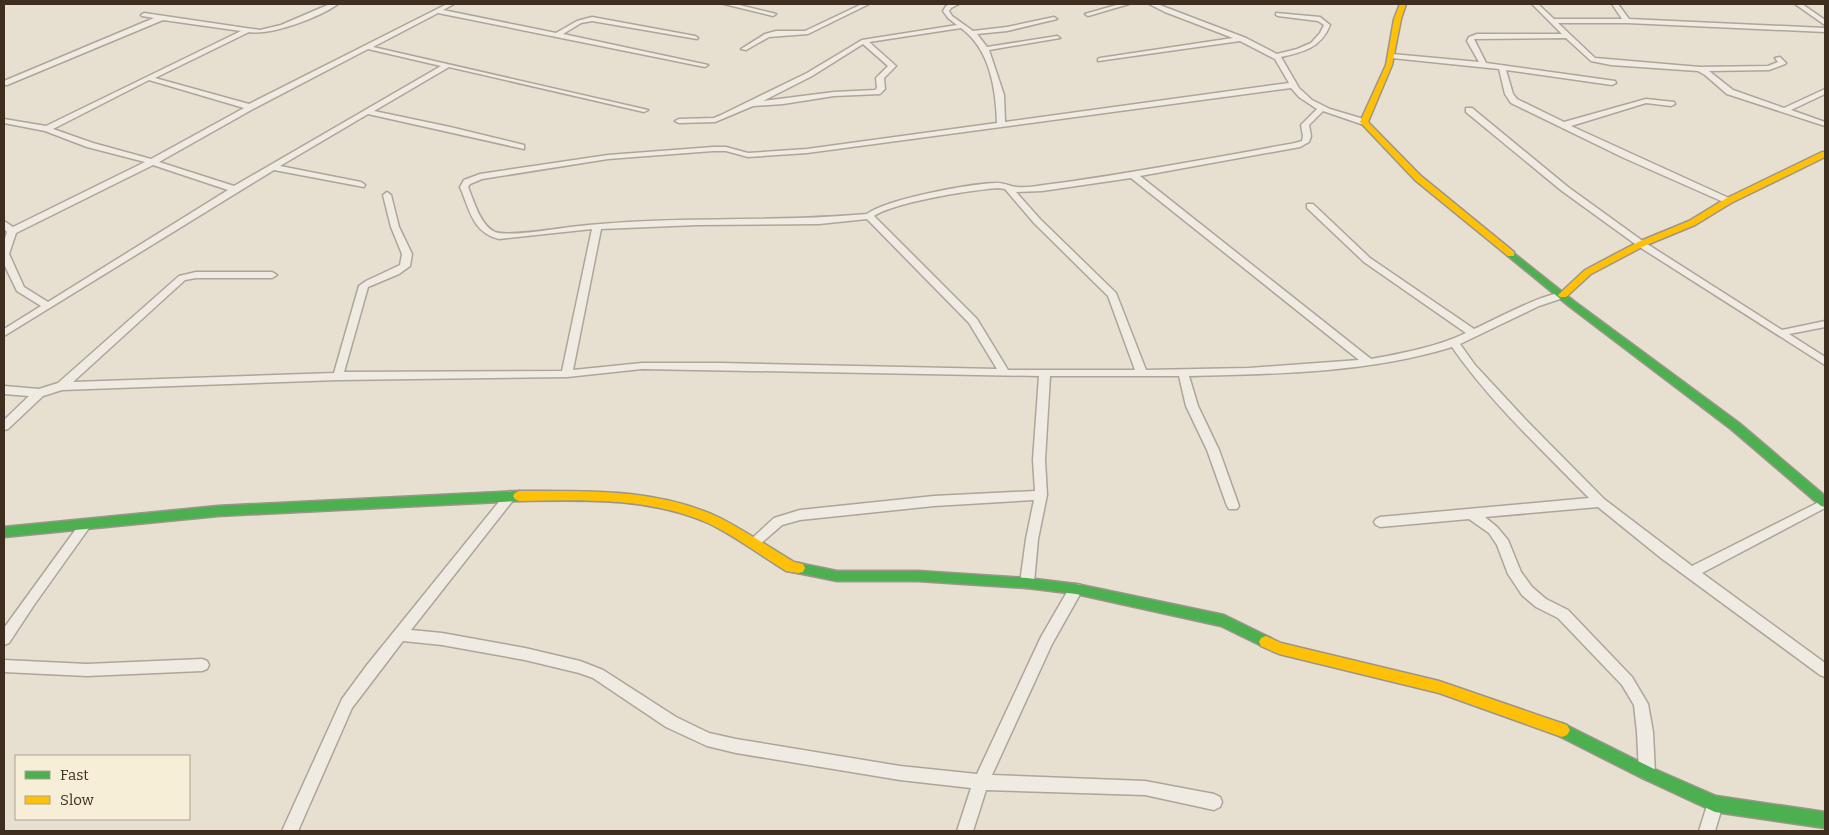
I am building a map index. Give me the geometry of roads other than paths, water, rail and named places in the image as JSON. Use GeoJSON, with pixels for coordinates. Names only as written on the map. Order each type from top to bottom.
{"type":"FeatureCollection","features":[{"type":"Feature","properties":{"kind":"street"},"geometry":{"type":"LineString","coordinates":[[144,14],[267,31],[283,27],[335,4]]}},
{"type":"Feature","properties":{"kind":"street"},"geometry":{"type":"LineString","coordinates":[[48,306],[20,289],[4,254],[12,231],[152,162],[250,107],[451,4]]}},
{"type":"Feature","properties":{"kind":"street"},"geometry":{"type":"LineString","coordinates":[[727,4],[773,14]]}},
{"type":"Feature","properties":{"kind":"street"},"geometry":{"type":"LineString","coordinates":[[744,49],[767,35],[776,33],[806,33],[866,4]]}},
{"type":"Feature","properties":{"kind":"street"},"geometry":{"type":"LineString","coordinates":[[956,4],[946,11],[950,17],[972,33],[985,49],[1000,95],[1001,124]]}},
{"type":"Feature","properties":{"kind":"street"},"geometry":{"type":"LineString","coordinates":[[1088,14],[1126,4]]}},
{"type":"Feature","properties":{"kind":"street"},"geometry":{"type":"LineString","coordinates":[[1152,4],[1175,15],[1240,39],[1275,56],[1288,71],[1297,91],[1308,100],[1322,108],[1364,122],[1418,178],[1580,310],[1735,426],[1825,503],[1692,572]]}},
{"type":"Feature","properties":{"kind":"street"},"geometry":{"type":"LineString","coordinates":[[1364,122],[1367,107],[1383,80],[1392,56],[1393,30],[1403,4]]}},
{"type":"Feature","properties":{"kind":"street"},"geometry":{"type":"LineString","coordinates":[[1535,4],[1592,60],[1700,69],[1769,68],[1783,63],[1778,58]]}},
{"type":"Feature","properties":{"kind":"street"},"geometry":{"type":"LineString","coordinates":[[1615,4],[1627,21]]}},
{"type":"Feature","properties":{"kind":"street"},"geometry":{"type":"LineString","coordinates":[[1798,4],[1825,23]]}},
{"type":"Feature","properties":{"kind":"street"},"geometry":{"type":"LineString","coordinates":[[437,11],[705,64]]}},
{"type":"Feature","properties":{"kind":"street"},"geometry":{"type":"LineString","coordinates":[[1275,56],[1315,44],[1324,35],[1327,25],[1320,19],[1278,14]]}},
{"type":"Feature","properties":{"kind":"street"},"geometry":{"type":"LineString","coordinates":[[4,83],[162,18]]}},
{"type":"Feature","properties":{"kind":"street"},"geometry":{"type":"LineString","coordinates":[[558,35],[579,22],[592,19],[695,38]]}},
{"type":"Feature","properties":{"kind":"street"},"geometry":{"type":"LineString","coordinates":[[972,33],[1007,29],[1054,19]]}},
{"type":"Feature","properties":{"kind":"street"},"geometry":{"type":"LineString","coordinates":[[1553,21],[1627,21],[1825,30]]}},
{"type":"Feature","properties":{"kind":"street"},"geometry":{"type":"LineString","coordinates":[[679,121],[715,120],[802,79],[837,58],[851,47],[864,41],[963,26]]}},
{"type":"Feature","properties":{"kind":"street"},"geometry":{"type":"LineString","coordinates":[[47,129],[249,30]]}},
{"type":"Feature","properties":{"kind":"street"},"geometry":{"type":"LineString","coordinates":[[1484,65],[1470,41],[1471,38],[1477,36],[1567,36]]}},
{"type":"Feature","properties":{"kind":"street"},"geometry":{"type":"LineString","coordinates":[[985,49],[1057,38]]}},
{"type":"Feature","properties":{"kind":"street"},"geometry":{"type":"LineString","coordinates":[[1100,60],[1240,39]]}},
{"type":"Feature","properties":{"kind":"street"},"geometry":{"type":"LineString","coordinates":[[751,104],[776,103],[834,94],[877,92],[881,89],[880,78],[892,66],[864,41]]}},
{"type":"Feature","properties":{"kind":"street"},"geometry":{"type":"LineString","coordinates":[[366,47],[644,110]]}},
{"type":"Feature","properties":{"kind":"street"},"geometry":{"type":"LineString","coordinates":[[1392,56],[1484,65],[1612,83]]}},
{"type":"Feature","properties":{"kind":"street"},"geometry":{"type":"LineString","coordinates":[[4,333],[271,167],[446,66]]}},
{"type":"Feature","properties":{"kind":"street"},"geometry":{"type":"LineString","coordinates":[[1502,68],[1509,94],[1514,101],[1627,156],[1728,201]]}},
{"type":"Feature","properties":{"kind":"street"},"geometry":{"type":"LineString","coordinates":[[1700,69],[1708,73],[1730,92],[1825,124]]}},
{"type":"Feature","properties":{"kind":"street"},"geometry":{"type":"LineString","coordinates":[[148,78],[250,107]]}},
{"type":"Feature","properties":{"kind":"street"},"geometry":{"type":"LineString","coordinates":[[1294,84],[887,141],[767,155],[748,156],[726,149],[713,149],[608,158],[480,177],[467,182],[464,187],[482,226],[490,233],[498,236],[597,226],[697,222],[819,221],[869,216],[876,211],[935,194],[998,185],[1009,189],[1042,188],[1133,175],[1297,145],[1305,142],[1307,136],[1305,125],[1322,108]]}},
{"type":"Feature","properties":{"kind":"street"},"geometry":{"type":"LineString","coordinates":[[1786,110],[1825,92]]}},
{"type":"Feature","properties":{"kind":"street"},"geometry":{"type":"LineString","coordinates":[[1564,125],[1646,101],[1671,104]]}},
{"type":"Feature","properties":{"kind":"street"},"geometry":{"type":"LineString","coordinates":[[1469,110],[1565,189],[1641,244],[1825,362]]}},
{"type":"Feature","properties":{"kind":"street"},"geometry":{"type":"LineString","coordinates":[[368,112],[450,129],[521,147]]}},
{"type":"Feature","properties":{"kind":"street"},"geometry":{"type":"LineString","coordinates":[[4,121],[47,129],[90,145],[152,162],[235,189]]}},
{"type":"Feature","properties":{"kind":"street"},"geometry":{"type":"LineString","coordinates":[[4,390],[39,393],[62,386],[338,376],[567,374],[642,366],[1183,373],[1249,371],[1368,363],[1414,355],[1454,343],[1536,304],[1563,295],[1588,272],[1641,244],[1692,223],[1728,201],[1825,154]]}},
{"type":"Feature","properties":{"kind":"street"},"geometry":{"type":"LineString","coordinates":[[271,167],[361,185]]}},
{"type":"Feature","properties":{"kind":"street"},"geometry":{"type":"LineString","coordinates":[[1133,175],[1262,276],[1368,363]]}},
{"type":"Feature","properties":{"kind":"street"},"geometry":{"type":"LineString","coordinates":[[1009,189],[1037,221],[1113,295],[1142,373]]}},
{"type":"Feature","properties":{"kind":"street"},"geometry":{"type":"LineString","coordinates":[[338,376],[364,286],[370,281],[398,271],[405,266],[407,254],[396,227],[387,195]]}},
{"type":"Feature","properties":{"kind":"street"},"geometry":{"type":"LineString","coordinates":[[1310,206],[1367,260],[1473,334]]}},
{"type":"Feature","properties":{"kind":"street"},"geometry":{"type":"LineString","coordinates":[[869,216],[973,321],[1005,372]]}},
{"type":"Feature","properties":{"kind":"street"},"geometry":{"type":"LineString","coordinates":[[4,224],[12,231]]}},
{"type":"Feature","properties":{"kind":"street"},"geometry":{"type":"LineString","coordinates":[[567,374],[597,226]]}},
{"type":"Feature","properties":{"kind":"street"},"geometry":{"type":"LineString","coordinates":[[62,386],[182,278],[196,275],[272,275]]}},
{"type":"Feature","properties":{"kind":"street"},"geometry":{"type":"LineString","coordinates":[[1781,333],[1825,324]]}},
{"type":"Feature","properties":{"kind":"street"},"geometry":{"type":"LineString","coordinates":[[1454,343],[1471,367],[1522,423],[1600,502],[1825,671]]}},
{"type":"Feature","properties":{"kind":"street"},"geometry":{"type":"LineString","coordinates":[[1027,583],[1032,540],[1041,495],[1040,451],[1045,372]]}},
{"type":"Feature","properties":{"kind":"street"},"geometry":{"type":"LineString","coordinates":[[1183,373],[1192,406],[1213,450],[1233,506]]}},
{"type":"Feature","properties":{"kind":"street"},"geometry":{"type":"LineString","coordinates":[[4,426],[39,393]]}},
{"type":"Feature","properties":{"kind":"street"},"geometry":{"type":"LineString","coordinates":[[753,543],[778,522],[800,515],[934,501],[1041,495]]}},
{"type":"Feature","properties":{"kind":"street"},"geometry":{"type":"LineString","coordinates":[[290,831],[347,704],[510,496]]}},
{"type":"Feature","properties":{"kind":"street"},"geometry":{"type":"LineString","coordinates":[[4,532],[218,511],[510,496],[625,498],[671,507],[710,520],[791,566],[837,576],[918,576],[1027,583],[1076,589],[1224,621],[1279,648],[1439,688],[1573,734],[1647,773],[1715,804],[1825,820]]}},
{"type":"Feature","properties":{"kind":"street"},"geometry":{"type":"LineString","coordinates":[[1380,522],[1600,502]]}},
{"type":"Feature","properties":{"kind":"street"},"geometry":{"type":"LineString","coordinates":[[1470,513],[1493,530],[1503,543],[1515,574],[1527,591],[1541,603],[1563,614],[1628,681],[1641,704],[1645,732],[1647,773]]}},
{"type":"Feature","properties":{"kind":"street"},"geometry":{"type":"LineString","coordinates":[[4,639],[85,525]]}},
{"type":"Feature","properties":{"kind":"street"},"geometry":{"type":"LineString","coordinates":[[965,831],[981,782],[1046,641],[1076,589]]}},
{"type":"Feature","properties":{"kind":"street"},"geometry":{"type":"LineString","coordinates":[[400,635],[442,639],[526,654],[580,667],[598,674],[671,722],[714,741],[736,746],[900,773],[981,782],[1145,788],[1214,802]]}},
{"type":"Feature","properties":{"kind":"street"},"geometry":{"type":"LineString","coordinates":[[4,666],[87,670],[202,665]]}},
{"type":"Feature","properties":{"kind":"street"},"geometry":{"type":"LineString","coordinates":[[1708,831],[1715,804]]}}]}
